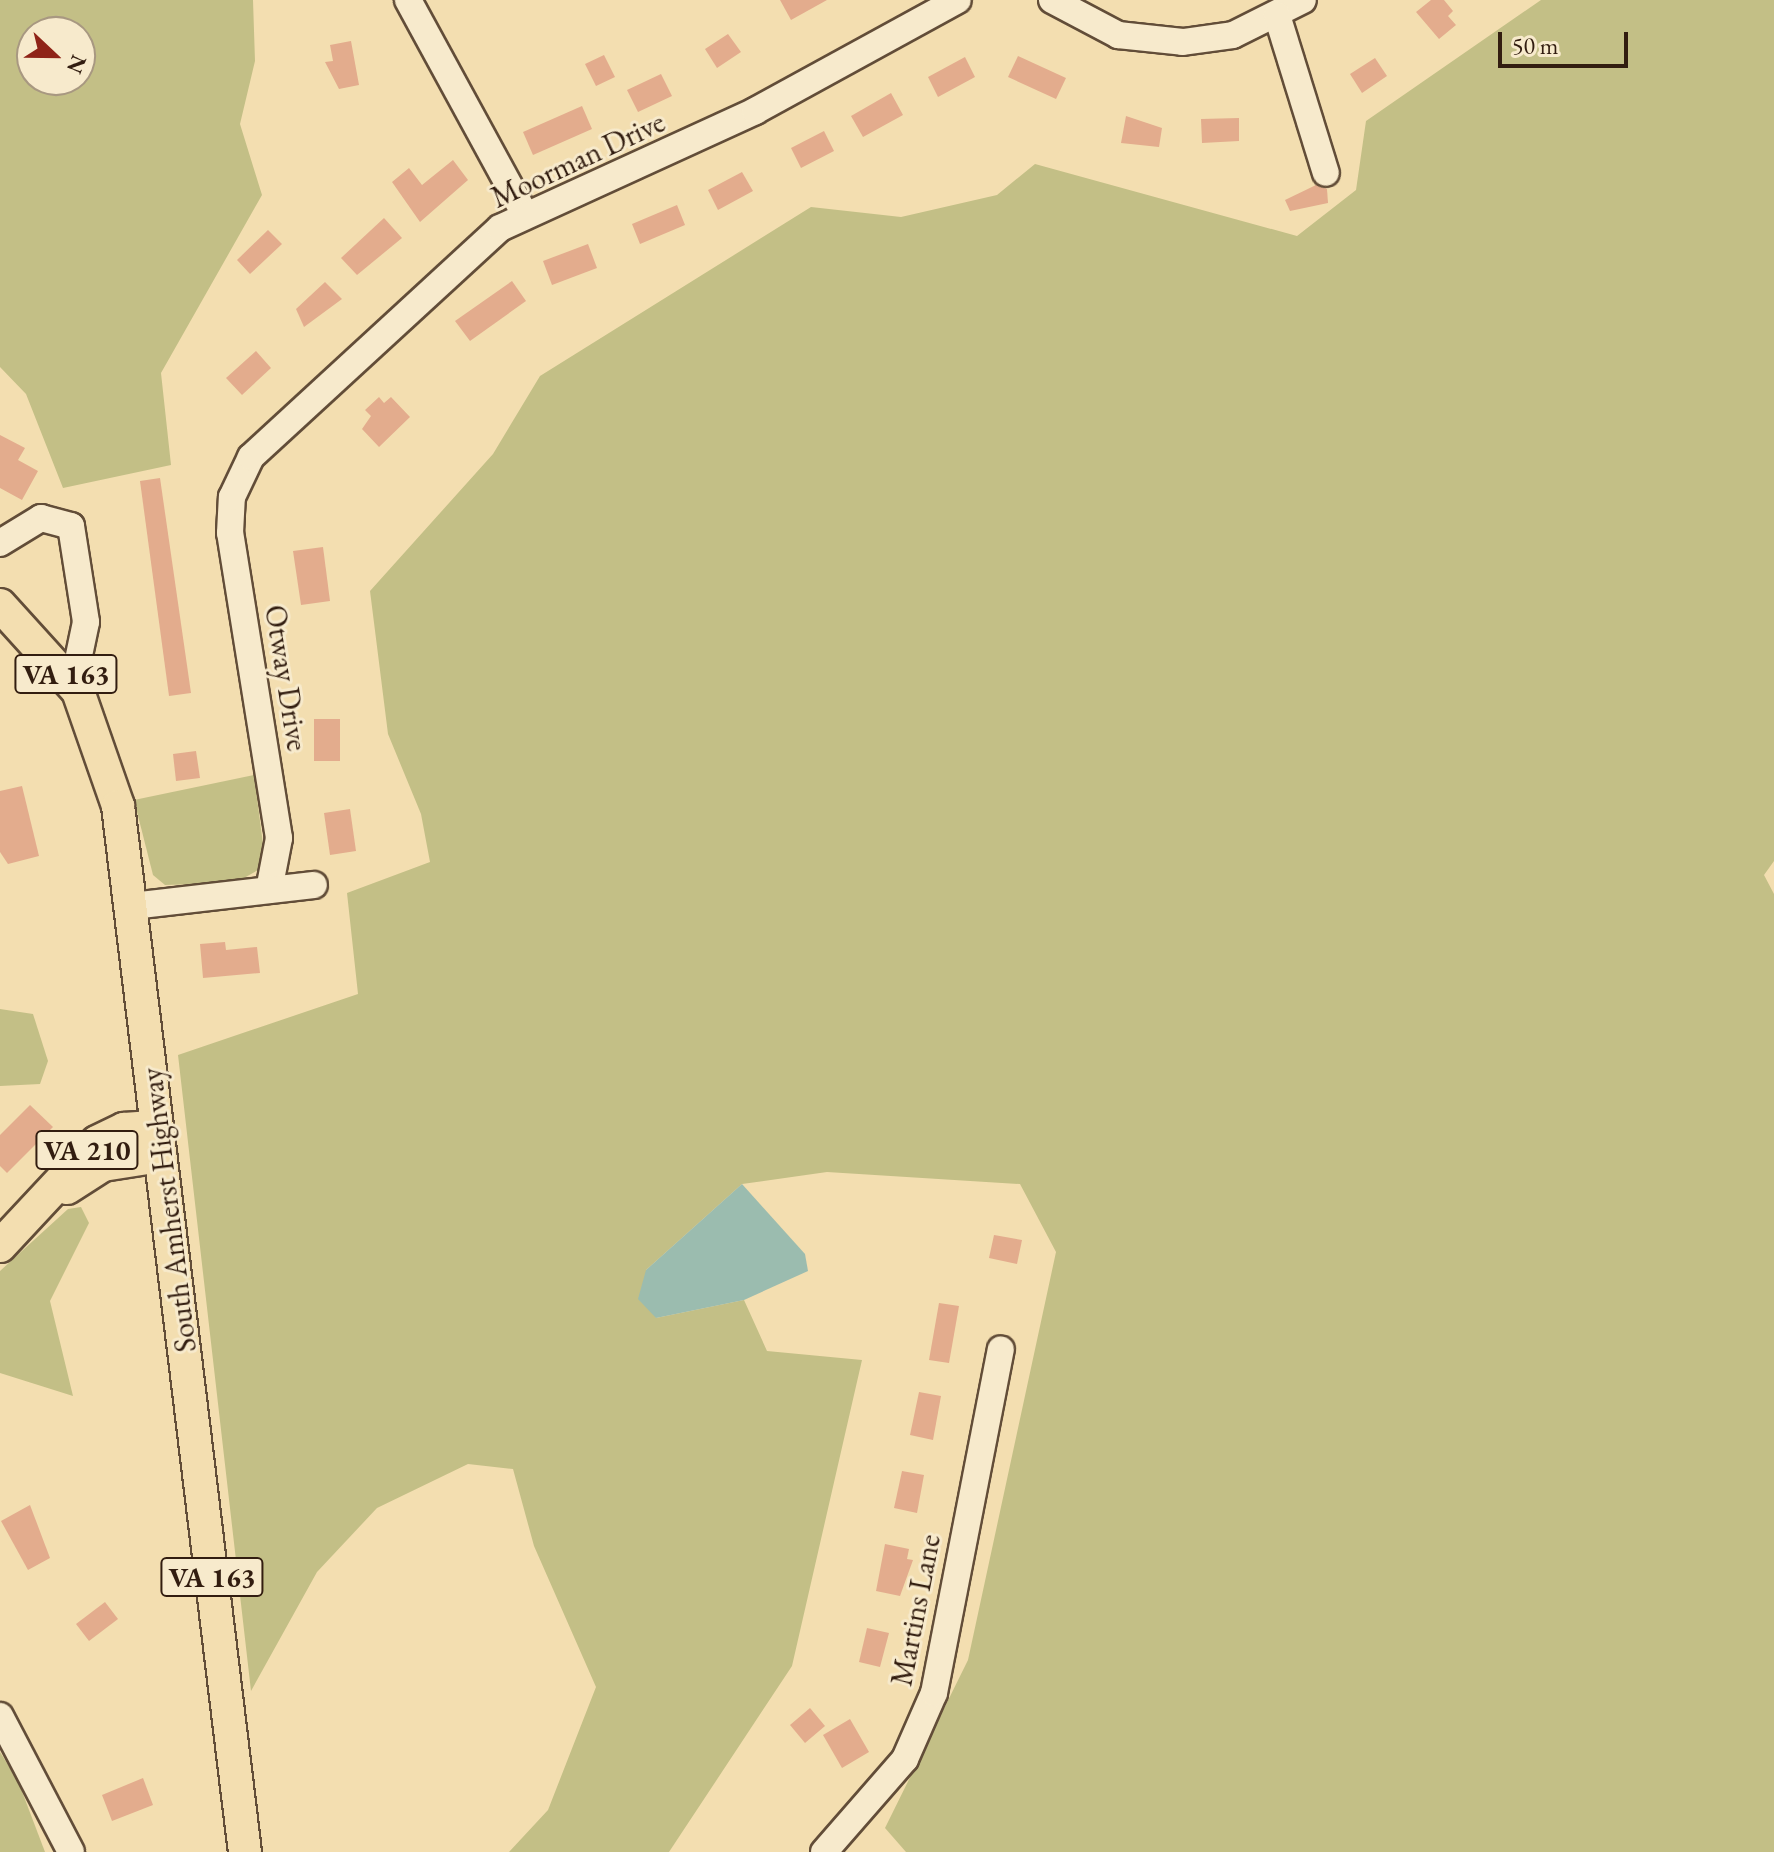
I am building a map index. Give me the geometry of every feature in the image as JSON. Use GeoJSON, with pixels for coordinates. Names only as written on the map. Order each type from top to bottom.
{"type":"FeatureCollection","features":[{"type":"Feature","properties":{"kind":"main road","name":"South Amherst Highway"},"geometry":{"type":"LineString","coordinates":[[0,605],[73,684],[106,761],[132,906],[245,1852]]}},
{"type":"Feature","properties":{"kind":"main road","name":"VA 210"},"geometry":{"type":"LineString","coordinates":[[0,1246],[97,1142],[124,1129],[158,1141]]}},
{"type":"Feature","properties":{"kind":"street"},"geometry":{"type":"LineString","coordinates":[[408,0],[525,215]]}},
{"type":"Feature","properties":{"kind":"street","name":"Moorman Drive"},"geometry":{"type":"LineString","coordinates":[[238,478],[324,386],[477,246],[525,215],[605,185],[741,118],[958,0]]}},
{"type":"Feature","properties":{"kind":"street"},"geometry":{"type":"LineString","coordinates":[[1052,0],[1092,25],[1148,40],[1206,41],[1277,15],[1303,0]]}},
{"type":"Feature","properties":{"kind":"street"},"geometry":{"type":"LineString","coordinates":[[1277,15],[1326,173]]}},
{"type":"Feature","properties":{"kind":"street","name":"Otway Drive"},"geometry":{"type":"LineString","coordinates":[[238,478],[230,533],[279,838],[269,890]]}},
{"type":"Feature","properties":{"kind":"street"},"geometry":{"type":"LineString","coordinates":[[0,543],[41,518],[71,526],[86,622],[73,684]]}},
{"type":"Feature","properties":{"kind":"street"},"geometry":{"type":"LineString","coordinates":[[132,906],[314,885]]}},
{"type":"Feature","properties":{"kind":"street","name":"Martins Lane"},"geometry":{"type":"LineString","coordinates":[[824,1852],[905,1759],[934,1693],[1001,1349]]}},
{"type":"Feature","properties":{"kind":"street"},"geometry":{"type":"LineString","coordinates":[[0,1716],[71,1852]]}},
{"type":"Feature","properties":{"kind":"shaded area"},"geometry":{"type":"Polygon","coordinates":[[[0,0],[253,0],[255,61],[240,124],[262,195],[161,373],[171,465],[63,488],[26,394],[0,367],[0,0]]]}},
{"type":"Feature","properties":{"kind":"shaded area"},"geometry":{"type":"Polygon","coordinates":[[[1541,0],[1774,0],[1774,861],[1764,875],[1774,894],[1774,1852],[906,1852],[885,1828],[968,1660],[1056,1252],[1020,1184],[827,1172],[742,1184],[646,1270],[656,1318],[744,1300],[767,1351],[862,1360],[792,1666],[669,1852],[509,1852],[548,1810],[596,1687],[534,1546],[513,1469],[468,1464],[377,1508],[317,1572],[251,1691],[178,1055],[358,994],[347,893],[430,862],[421,814],[388,734],[370,591],[493,454],[540,376],[811,207],[901,217],[997,195],[1035,164],[1297,236],[1356,190],[1366,121],[1541,0]]]}},
{"type":"Feature","properties":{"kind":"shaded area"},"geometry":{"type":"Polygon","coordinates":[[[254,775],[264,852],[258,870],[235,883],[165,885],[153,875],[134,800],[254,775]]]}},
{"type":"Feature","properties":{"kind":"shaded area"},"geometry":{"type":"Polygon","coordinates":[[[0,1009],[33,1014],[48,1061],[40,1084],[0,1086],[0,1009]]]}},
{"type":"Feature","properties":{"kind":"shaded area"},"geometry":{"type":"Polygon","coordinates":[[[742,1184],[805,1254],[808,1271],[744,1300],[656,1318],[638,1299],[646,1270],[742,1184]]]}},
{"type":"Feature","properties":{"kind":"shaded area"},"geometry":{"type":"Polygon","coordinates":[[[81,1207],[89,1223],[50,1301],[73,1396],[0,1373],[0,1271],[68,1209],[81,1207]]]}},
{"type":"Feature","properties":{"kind":"shaded area"},"geometry":{"type":"Polygon","coordinates":[[[0,1752],[18,1781],[45,1852],[0,1852],[0,1752]]]}},
{"type":"Feature","properties":{"kind":"building"},"geometry":{"type":"Polygon","coordinates":[[[780,0],[827,0],[791,20],[780,0]]]}},
{"type":"Feature","properties":{"kind":"building"},"geometry":{"type":"Polygon","coordinates":[[[1431,0],[1444,0],[1453,11],[1448,16],[1456,25],[1439,39],[1416,12],[1431,0]]]}},
{"type":"Feature","properties":{"kind":"building"},"geometry":{"type":"Polygon","coordinates":[[[728,34],[741,52],[717,68],[705,49],[728,34]]]}},
{"type":"Feature","properties":{"kind":"building"},"geometry":{"type":"Polygon","coordinates":[[[351,41],[359,85],[339,89],[325,62],[333,61],[330,45],[351,41]]]}},
{"type":"Feature","properties":{"kind":"building"},"geometry":{"type":"Polygon","coordinates":[[[604,55],[615,77],[596,86],[585,64],[604,55]]]}},
{"type":"Feature","properties":{"kind":"building"},"geometry":{"type":"Polygon","coordinates":[[[1018,56],[1066,78],[1056,99],[1008,77],[1018,56]]]}},
{"type":"Feature","properties":{"kind":"building"},"geometry":{"type":"Polygon","coordinates":[[[965,57],[975,77],[938,97],[928,77],[965,57]]]}},
{"type":"Feature","properties":{"kind":"building"},"geometry":{"type":"Polygon","coordinates":[[[1375,58],[1387,76],[1362,93],[1350,74],[1375,58]]]}},
{"type":"Feature","properties":{"kind":"building"},"geometry":{"type":"Polygon","coordinates":[[[661,74],[672,96],[638,112],[627,90],[661,74]]]}},
{"type":"Feature","properties":{"kind":"building"},"geometry":{"type":"Polygon","coordinates":[[[891,93],[903,115],[863,137],[851,116],[891,93]]]}},
{"type":"Feature","properties":{"kind":"building"},"geometry":{"type":"Polygon","coordinates":[[[582,106],[592,129],[533,155],[523,132],[582,106]]]}},
{"type":"Feature","properties":{"kind":"building"},"geometry":{"type":"Polygon","coordinates":[[[1126,116],[1162,128],[1159,147],[1121,143],[1126,116]]]}},
{"type":"Feature","properties":{"kind":"building"},"geometry":{"type":"Polygon","coordinates":[[[1239,118],[1239,141],[1202,143],[1201,119],[1239,118]]]}},
{"type":"Feature","properties":{"kind":"building"},"geometry":{"type":"Polygon","coordinates":[[[824,131],[834,151],[801,168],[791,148],[824,131]]]}},
{"type":"Feature","properties":{"kind":"building"},"geometry":{"type":"Polygon","coordinates":[[[453,160],[468,180],[420,222],[392,182],[409,168],[422,185],[453,160]]]}},
{"type":"Feature","properties":{"kind":"building"},"geometry":{"type":"Polygon","coordinates":[[[742,172],[753,191],[718,210],[708,190],[742,172]]]}},
{"type":"Feature","properties":{"kind":"building"},"geometry":{"type":"Polygon","coordinates":[[[1316,185],[1327,189],[1328,203],[1290,211],[1285,200],[1316,185]]]}},
{"type":"Feature","properties":{"kind":"building"},"geometry":{"type":"Polygon","coordinates":[[[677,205],[685,225],[640,244],[632,224],[677,205]]]}},
{"type":"Feature","properties":{"kind":"building"},"geometry":{"type":"Polygon","coordinates":[[[384,218],[402,238],[357,275],[341,258],[384,218]]]}},
{"type":"Feature","properties":{"kind":"building"},"geometry":{"type":"Polygon","coordinates":[[[268,230],[282,244],[250,274],[237,260],[268,230]]]}},
{"type":"Feature","properties":{"kind":"building"},"geometry":{"type":"Polygon","coordinates":[[[588,244],[597,268],[552,285],[543,261],[588,244]]]}},
{"type":"Feature","properties":{"kind":"building"},"geometry":{"type":"Polygon","coordinates":[[[512,281],[526,301],[470,341],[455,321],[512,281]]]}},
{"type":"Feature","properties":{"kind":"building"},"geometry":{"type":"Polygon","coordinates":[[[325,282],[342,299],[304,327],[296,309],[325,282]]]}},
{"type":"Feature","properties":{"kind":"building"},"geometry":{"type":"Polygon","coordinates":[[[256,351],[271,368],[242,395],[226,378],[256,351]]]}},
{"type":"Feature","properties":{"kind":"building"},"geometry":{"type":"Polygon","coordinates":[[[379,397],[384,403],[391,397],[410,417],[379,447],[362,429],[371,416],[365,410],[379,397]]]}},
{"type":"Feature","properties":{"kind":"building"},"geometry":{"type":"Polygon","coordinates":[[[0,435],[25,448],[18,460],[38,471],[22,500],[0,488],[0,435]]]}},
{"type":"Feature","properties":{"kind":"building"},"geometry":{"type":"Polygon","coordinates":[[[160,478],[191,693],[169,696],[140,481],[160,478]]]}},
{"type":"Feature","properties":{"kind":"building"},"geometry":{"type":"Polygon","coordinates":[[[323,547],[330,601],[301,605],[293,551],[323,547]]]}},
{"type":"Feature","properties":{"kind":"building"},"geometry":{"type":"Polygon","coordinates":[[[314,719],[340,719],[340,761],[314,761],[314,719]]]}},
{"type":"Feature","properties":{"kind":"building"},"geometry":{"type":"Polygon","coordinates":[[[196,751],[200,778],[176,781],[173,754],[196,751]]]}},
{"type":"Feature","properties":{"kind":"building"},"geometry":{"type":"Polygon","coordinates":[[[22,786],[39,856],[8,864],[0,852],[0,791],[22,786]]]}},
{"type":"Feature","properties":{"kind":"building"},"geometry":{"type":"Polygon","coordinates":[[[350,809],[356,851],[330,855],[324,813],[350,809]]]}},
{"type":"Feature","properties":{"kind":"building"},"geometry":{"type":"Polygon","coordinates":[[[225,942],[226,950],[257,947],[260,973],[203,978],[200,944],[225,942]]]}},
{"type":"Feature","properties":{"kind":"building"},"geometry":{"type":"Polygon","coordinates":[[[30,1105],[53,1127],[7,1173],[0,1166],[0,1135],[30,1105]]]}},
{"type":"Feature","properties":{"kind":"building"},"geometry":{"type":"Polygon","coordinates":[[[994,1235],[1022,1240],[1017,1264],[989,1258],[994,1235]]]}},
{"type":"Feature","properties":{"kind":"building"},"geometry":{"type":"Polygon","coordinates":[[[939,1303],[959,1306],[949,1363],[929,1360],[939,1303]]]}},
{"type":"Feature","properties":{"kind":"building"},"geometry":{"type":"Polygon","coordinates":[[[919,1392],[941,1396],[933,1440],[910,1435],[919,1392]]]}},
{"type":"Feature","properties":{"kind":"building"},"geometry":{"type":"Polygon","coordinates":[[[902,1471],[924,1475],[917,1513],[894,1508],[902,1471]]]}},
{"type":"Feature","properties":{"kind":"building"},"geometry":{"type":"Polygon","coordinates":[[[30,1505],[50,1558],[28,1570],[1,1521],[30,1505]]]}},
{"type":"Feature","properties":{"kind":"building"},"geometry":{"type":"Polygon","coordinates":[[[885,1544],[909,1549],[907,1559],[913,1560],[900,1596],[876,1591],[885,1544]]]}},
{"type":"Feature","properties":{"kind":"building"},"geometry":{"type":"Polygon","coordinates":[[[105,1602],[118,1619],[89,1641],[76,1624],[105,1602]]]}},
{"type":"Feature","properties":{"kind":"building"},"geometry":{"type":"Polygon","coordinates":[[[867,1628],[889,1633],[880,1667],[859,1662],[867,1628]]]}},
{"type":"Feature","properties":{"kind":"building"},"geometry":{"type":"Polygon","coordinates":[[[810,1708],[825,1726],[805,1743],[790,1725],[810,1708]]]}},
{"type":"Feature","properties":{"kind":"building"},"geometry":{"type":"Polygon","coordinates":[[[850,1719],[869,1752],[842,1768],[823,1735],[850,1719]]]}},
{"type":"Feature","properties":{"kind":"building"},"geometry":{"type":"Polygon","coordinates":[[[143,1778],[153,1805],[112,1821],[102,1795],[143,1778]]]}}]}
